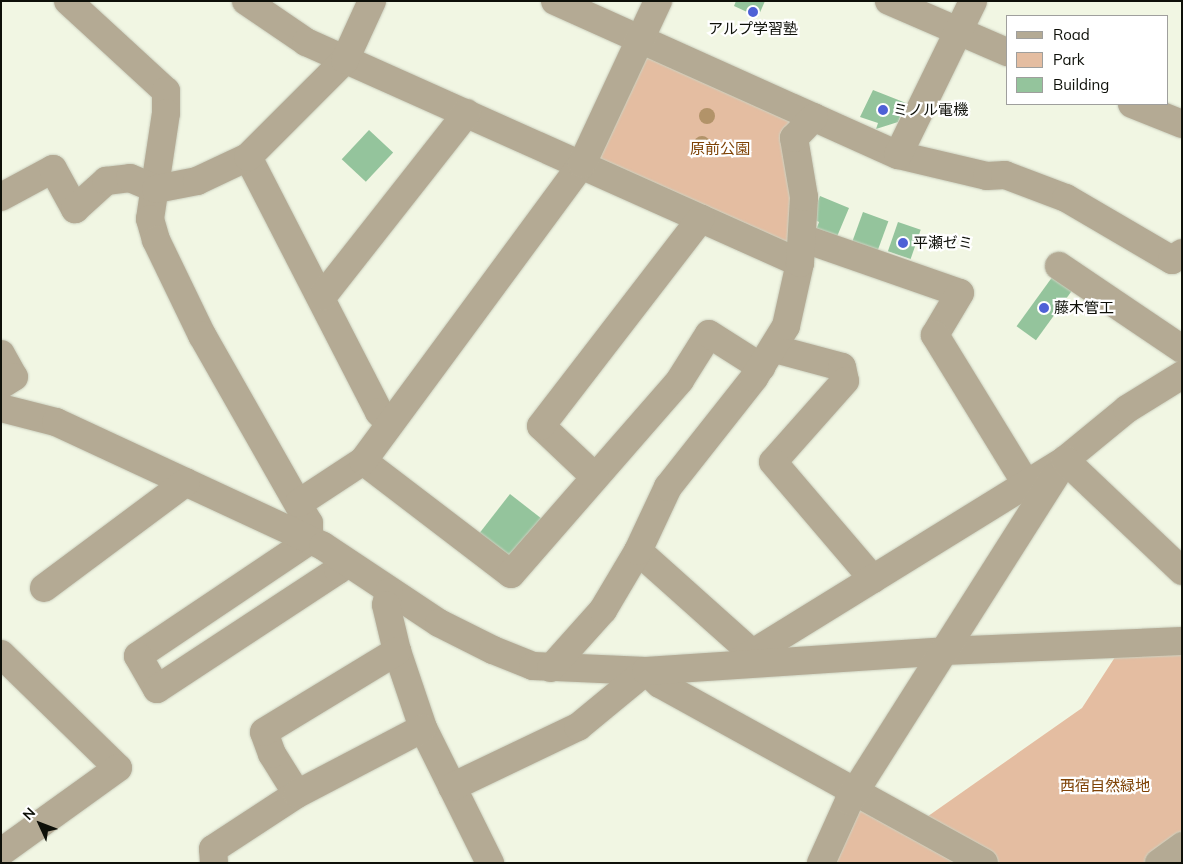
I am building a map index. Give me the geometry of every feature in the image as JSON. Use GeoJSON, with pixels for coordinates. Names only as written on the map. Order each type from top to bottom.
{"type":"FeatureCollection","features":[{"type":"Feature","properties":{"kind":"street"},"geometry":{"type":"LineString","coordinates":[[68,1],[166,91],[156,189],[150,219],[156,240],[202,335],[309,523],[309,540]]}},
{"type":"Feature","properties":{"kind":"street"},"geometry":{"type":"LineString","coordinates":[[246,1],[306,42],[701,218],[801,250],[960,292],[934,335],[1025,482]]}},
{"type":"Feature","properties":{"kind":"street"},"geometry":{"type":"LineString","coordinates":[[1,197],[52,169],[74,209],[106,181],[130,178],[156,189],[197,181],[248,157],[345,60],[372,1]]}},
{"type":"Feature","properties":{"kind":"street"},"geometry":{"type":"LineString","coordinates":[[555,1],[898,155],[987,176],[1005,174],[1066,198],[1172,260],[1182,253]]}},
{"type":"Feature","properties":{"kind":"street"},"geometry":{"type":"LineString","coordinates":[[298,503],[363,461],[389,423],[582,164],[658,1]]}},
{"type":"Feature","properties":{"kind":"street"},"geometry":{"type":"LineString","coordinates":[[889,1],[1006,52]]}},
{"type":"Feature","properties":{"kind":"street"},"geometry":{"type":"LineString","coordinates":[[898,155],[973,1]]}},
{"type":"Feature","properties":{"kind":"street"},"geometry":{"type":"LineString","coordinates":[[1134,105],[1182,124]]}},
{"type":"Feature","properties":{"kind":"street"},"geometry":{"type":"LineString","coordinates":[[322,297],[467,113]]}},
{"type":"Feature","properties":{"kind":"street"},"geometry":{"type":"LineString","coordinates":[[551,668],[603,610],[638,551],[668,487],[768,358],[786,326],[801,250],[804,197],[794,138],[814,116]]}},
{"type":"Feature","properties":{"kind":"street"},"geometry":{"type":"LineString","coordinates":[[248,157],[322,297],[379,412],[389,423]]}},
{"type":"Feature","properties":{"kind":"street"},"geometry":{"type":"LineString","coordinates":[[595,477],[541,426],[701,218]]}},
{"type":"Feature","properties":{"kind":"street"},"geometry":{"type":"LineString","coordinates":[[1059,266],[1182,349]]}},
{"type":"Feature","properties":{"kind":"street"},"geometry":{"type":"LineString","coordinates":[[363,461],[511,574],[680,380],[709,334],[768,358],[842,367],[845,382],[773,462],[873,579]]}},
{"type":"Feature","properties":{"kind":"street"},"geometry":{"type":"LineString","coordinates":[[1,354],[14,377],[1,385]]}},
{"type":"Feature","properties":{"kind":"street"},"geometry":{"type":"LineString","coordinates":[[745,659],[1025,482],[1065,460],[1127,409],[1182,375]]}},
{"type":"Feature","properties":{"kind":"street"},"geometry":{"type":"LineString","coordinates":[[1,408],[56,422],[309,540],[389,592],[493,650],[533,666],[646,671],[745,659],[1182,640]]}},
{"type":"Feature","properties":{"kind":"street"},"geometry":{"type":"LineString","coordinates":[[1065,460],[1182,571]]}},
{"type":"Feature","properties":{"kind":"street"},"geometry":{"type":"LineString","coordinates":[[821,863],[855,792],[1065,460]]}},
{"type":"Feature","properties":{"kind":"street"},"geometry":{"type":"LineString","coordinates":[[44,588],[186,482]]}},
{"type":"Feature","properties":{"kind":"street"},"geometry":{"type":"LineString","coordinates":[[309,540],[138,656],[157,689],[338,570],[344,561]]}},
{"type":"Feature","properties":{"kind":"street"},"geometry":{"type":"LineString","coordinates":[[638,551],[745,659]]}},
{"type":"Feature","properties":{"kind":"street"},"geometry":{"type":"LineString","coordinates":[[389,592],[386,605],[397,651],[424,728],[490,863]]}},
{"type":"Feature","properties":{"kind":"street"},"geometry":{"type":"LineString","coordinates":[[297,794],[272,754],[264,732],[397,651]]}},
{"type":"Feature","properties":{"kind":"street"},"geometry":{"type":"LineString","coordinates":[[1,654],[118,768],[1,852]]}},
{"type":"Feature","properties":{"kind":"street"},"geometry":{"type":"LineString","coordinates":[[646,671],[660,684],[984,863]]}},
{"type":"Feature","properties":{"kind":"street"},"geometry":{"type":"LineString","coordinates":[[452,787],[578,727],[646,671]]}},
{"type":"Feature","properties":{"kind":"street"},"geometry":{"type":"LineString","coordinates":[[214,863],[213,849],[297,794],[424,728]]}},
{"type":"Feature","properties":{"kind":"street"},"geometry":{"type":"LineString","coordinates":[[1159,863],[1182,846]]}},
{"type":"Feature","properties":{"kind":"green space","name":"原前公園"},"geometry":{"type":"Polygon","coordinates":[[[642,52],[805,117],[794,247],[594,161],[642,52]]]}},
{"type":"Feature","properties":{"kind":"green space","name":"西宿自然緑地"},"geometry":{"type":"Polygon","coordinates":[[[1182,646],[1182,836],[1146,863],[1000,863],[924,819],[1082,708],[1119,651],[1182,646]]]}},
{"type":"Feature","properties":{"kind":"green space"},"geometry":{"type":"Polygon","coordinates":[[[858,807],[958,859],[954,863],[832,863],[858,807]]]}},
{"type":"Feature","properties":{"kind":"building","name":"アルプ学習塾"},"geometry":{"type":"Polygon","coordinates":[[[736,1],[765,1],[758,17],[734,6],[736,1]]]}},
{"type":"Feature","properties":{"kind":"building","name":"ミノル電機"},"geometry":{"type":"Polygon","coordinates":[[[873,90],[906,103],[898,122],[876,129],[878,123],[860,117],[873,90]]]}},
{"type":"Feature","properties":{"kind":"building"},"geometry":{"type":"Polygon","coordinates":[[[369,130],[393,153],[366,182],[342,159],[369,130]]]}},
{"type":"Feature","properties":{"kind":"building"},"geometry":{"type":"Polygon","coordinates":[[[820,196],[849,208],[836,239],[816,230],[819,222],[811,218],[820,196]]]}},
{"type":"Feature","properties":{"kind":"building"},"geometry":{"type":"Polygon","coordinates":[[[863,212],[888,221],[878,250],[852,241],[863,212]]]}},
{"type":"Feature","properties":{"kind":"building","name":"平瀬ゼミ"},"geometry":{"type":"Polygon","coordinates":[[[898,222],[921,230],[911,259],[888,251],[898,222]]]}},
{"type":"Feature","properties":{"kind":"building","name":"藤木管工"},"geometry":{"type":"Polygon","coordinates":[[[1053,276],[1072,290],[1036,340],[1017,326],[1053,276]]]}},
{"type":"Feature","properties":{"kind":"building"},"geometry":{"type":"Polygon","coordinates":[[[510,494],[546,522],[511,567],[475,539],[510,494]]]}},
{"type":"Feature","properties":{"kind":"place","name":"アルプ学習塾"},"geometry":{"type":"Point","coordinates":[753,12]}},
{"type":"Feature","properties":{"kind":"place","name":"ミノル電機"},"geometry":{"type":"Point","coordinates":[883,110]}},
{"type":"Feature","properties":{"kind":"place","name":"平瀬ゼミ"},"geometry":{"type":"Point","coordinates":[903,243]}},
{"type":"Feature","properties":{"kind":"place","name":"藤木管工"},"geometry":{"type":"Point","coordinates":[1044,308]}}]}
